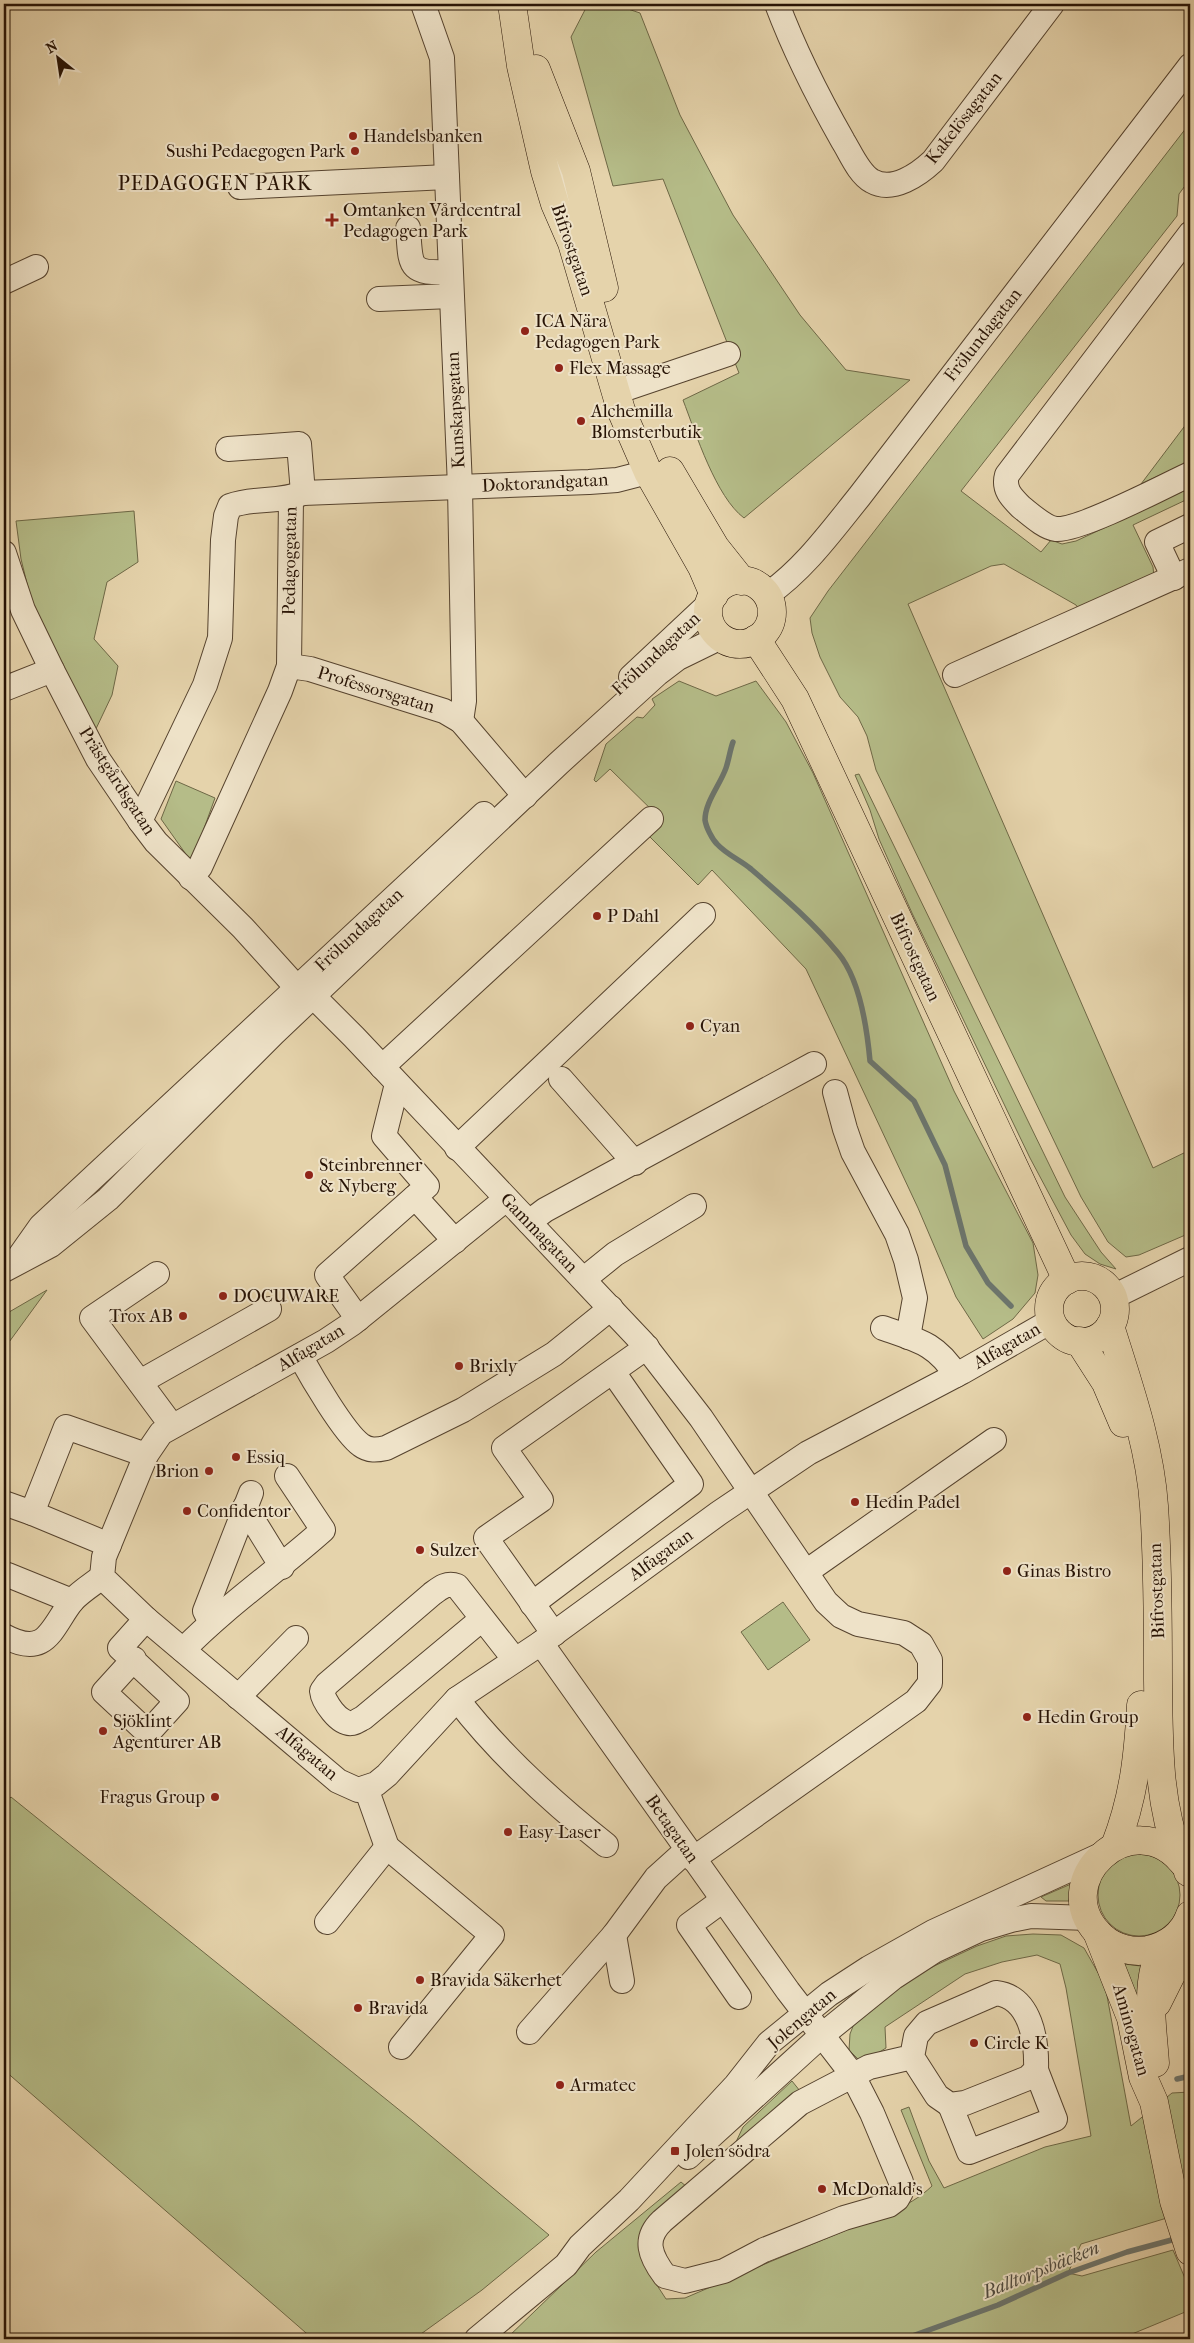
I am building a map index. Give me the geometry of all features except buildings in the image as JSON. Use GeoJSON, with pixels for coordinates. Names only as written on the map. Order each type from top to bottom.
{"type":"FeatureCollection","features":[{"type":"Feature","properties":{"kind":"main road","name":"Bifrostgatan"},"geometry":{"type":"LineString","coordinates":[[512,4],[517,41],[545,171],[555,204],[572,243],[624,389],[655,446],[715,547],[742,580],[756,585],[767,595]]}},
{"type":"Feature","properties":{"kind":"main road","name":"Bifrostgatan"},"geometry":{"type":"LineString","coordinates":[[528,4],[530,38],[536,69],[576,171],[603,286],[634,443],[648,472],[702,567],[712,599],[710,622],[721,638]]}},
{"type":"Feature","properties":{"kind":"main road"},"geometry":{"type":"LineString","coordinates":[[712,599],[726,584],[742,580]]}},
{"type":"Feature","properties":{"kind":"main road"},"geometry":{"type":"LineString","coordinates":[[721,638],[738,644],[756,639],[765,631],[771,619],[771,607],[767,595]]}},
{"type":"Feature","properties":{"kind":"main road","name":"Bifrostgatan"},"geometry":{"type":"LineString","coordinates":[[756,639],[795,699],[1066,1280]]}},
{"type":"Feature","properties":{"kind":"main road"},"geometry":{"type":"LineString","coordinates":[[1110,1326],[1095,1339],[1079,1341],[1067,1338],[1058,1331],[1051,1321],[1049,1305],[1055,1290],[1066,1280],[1077,1276],[1094,1278],[1107,1288],[1113,1297]]}},
{"type":"Feature","properties":{"kind":"main road","name":"Bifrostgatan"},"geometry":{"type":"LineString","coordinates":[[1113,1297],[1115,1310],[1110,1326],[1143,1438],[1152,1482],[1158,1622],[1158,1746],[1165,1811],[1187,1870]]}},
{"type":"Feature","properties":{"kind":"main road","name":"Bifrostgatan"},"geometry":{"type":"LineString","coordinates":[[1079,1341],[1106,1383],[1121,1417],[1132,1460],[1139,1515],[1142,1662],[1139,1742],[1130,1803],[1108,1851]]}},
{"type":"Feature","properties":{"kind":"main road","name":"Bifrostgatan"},"geometry":{"type":"LineString","coordinates":[[1092,1925],[1084,1902],[1084,1885],[1090,1869],[1108,1851],[1126,1842],[1149,1842],[1161,1845],[1187,1870]]}},
{"type":"Feature","properties":{"kind":"main road"},"geometry":{"type":"LineString","coordinates":[[1092,1925],[1113,1945],[1128,1950],[1144,1951],[1182,1930]]}},
{"type":"Feature","properties":{"kind":"main road","name":"Aminogatan"},"geometry":{"type":"LineString","coordinates":[[1092,1925],[1131,2018],[1143,2077],[1154,2102],[1174,2201],[1190,2251]]}},
{"type":"Feature","properties":{"kind":"main road","name":"Aminogatan"},"geometry":{"type":"LineString","coordinates":[[1154,2102],[1156,2076],[1152,2016],[1155,1965],[1182,1930]]}},
{"type":"Feature","properties":{"kind":"main road"},"geometry":{"type":"LineString","coordinates":[[1152,2016],[1167,1980],[1178,1966],[1190,1957]]}},
{"type":"Feature","properties":{"kind":"street","name":"Kunskapsgatan"},"geometry":{"type":"LineString","coordinates":[[423,4],[442,58],[460,487],[464,701],[461,721]]}},
{"type":"Feature","properties":{"kind":"street","name":"Kakelösagatan"},"geometry":{"type":"LineString","coordinates":[[777,4],[810,80],[852,157],[864,175],[873,182],[889,185],[912,178],[933,161],[1052,4]]}},
{"type":"Feature","properties":{"kind":"street","name":"Frölundagatan"},"geometry":{"type":"LineString","coordinates":[[767,595],[794,574],[811,557],[853,505],[1190,66]]}},
{"type":"Feature","properties":{"kind":"street"},"geometry":{"type":"LineString","coordinates":[[240,187],[447,177]]}},
{"type":"Feature","properties":{"kind":"street"},"geometry":{"type":"LineString","coordinates":[[408,228],[410,260],[416,268],[426,273],[450,272]]}},
{"type":"Feature","properties":{"kind":"street"},"geometry":{"type":"LineString","coordinates":[[1190,234],[1007,474],[1005,482],[1010,497],[1048,527],[1056,529],[1070,528],[1090,520],[1190,474]]}},
{"type":"Feature","properties":{"kind":"street"},"geometry":{"type":"LineString","coordinates":[[4,282],[36,267]]}},
{"type":"Feature","properties":{"kind":"street"},"geometry":{"type":"LineString","coordinates":[[380,299],[451,296]]}},
{"type":"Feature","properties":{"kind":"street"},"geometry":{"type":"LineString","coordinates":[[677,522],[674,499],[640,433],[624,389],[728,354]]}},
{"type":"Feature","properties":{"kind":"street"},"geometry":{"type":"LineString","coordinates":[[228,449],[299,444],[297,496]]}},
{"type":"Feature","properties":{"kind":"street","name":"Doktorandgatan"},"geometry":{"type":"LineString","coordinates":[[297,496],[589,482],[617,480],[648,472]]}},
{"type":"Feature","properties":{"kind":"street","name":"Pedagoggatan"},"geometry":{"type":"LineString","coordinates":[[140,821],[204,685],[220,638],[226,516],[230,506],[238,503],[297,496],[289,666],[280,691],[200,867],[191,878]]}},
{"type":"Feature","properties":{"kind":"street"},"geometry":{"type":"LineString","coordinates":[[955,675],[1182,574],[1157,542],[1190,526]]}},
{"type":"Feature","properties":{"kind":"street","name":"Prästgårdsgatan"},"geometry":{"type":"LineString","coordinates":[[4,554],[23,610],[52,670],[98,758],[140,821],[191,878],[307,992]]}},
{"type":"Feature","properties":{"kind":"street","name":"Frölundagatan"},"geometry":{"type":"LineString","coordinates":[[10,1266],[51,1245],[108,1199],[274,1034],[307,992],[520,791],[712,599]]}},
{"type":"Feature","properties":{"kind":"street","name":"Frölundagatan"},"geometry":{"type":"LineString","coordinates":[[520,791],[678,658],[721,638]]}},
{"type":"Feature","properties":{"kind":"street","name":"Professorsgatan"},"geometry":{"type":"LineString","coordinates":[[289,666],[310,669],[444,711],[461,721]]}},
{"type":"Feature","properties":{"kind":"street"},"geometry":{"type":"LineString","coordinates":[[4,689],[52,670]]}},
{"type":"Feature","properties":{"kind":"street"},"geometry":{"type":"LineString","coordinates":[[461,721],[520,791]]}},
{"type":"Feature","properties":{"kind":"street"},"geometry":{"type":"LineString","coordinates":[[358,1319],[327,1274],[428,1186],[384,1136],[389,1075],[651,819]]}},
{"type":"Feature","properties":{"kind":"street"},"geometry":{"type":"LineString","coordinates":[[457,1148],[703,915]]}},
{"type":"Feature","properties":{"kind":"street","name":"Gammagatan"},"geometry":{"type":"LineString","coordinates":[[307,992],[584,1279],[647,1348],[701,1418],[826,1602],[841,1616],[858,1624],[904,1633],[921,1644],[930,1660],[930,1683],[916,1701],[656,1878],[614,1934],[529,2032]]}},
{"type":"Feature","properties":{"kind":"street"},"geometry":{"type":"LineString","coordinates":[[529,1222],[546,1210],[814,1064]]}},
{"type":"Feature","properties":{"kind":"street"},"geometry":{"type":"LineString","coordinates":[[561,1079],[635,1162]]}},
{"type":"Feature","properties":{"kind":"street"},"geometry":{"type":"LineString","coordinates":[[835,1092],[853,1152],[897,1234],[906,1260],[914,1298],[908,1337]]}},
{"type":"Feature","properties":{"kind":"street"},"geometry":{"type":"LineString","coordinates":[[415,1197],[455,1241]]}},
{"type":"Feature","properties":{"kind":"street","name":"Alfagatan"},"geometry":{"type":"LineString","coordinates":[[506,1199],[358,1319],[300,1356],[161,1433],[146,1455],[104,1557],[102,1577],[146,1619],[338,1781],[358,1790],[376,1784],[387,1775],[457,1699],[547,1639],[750,1492],[808,1453],[956,1375],[1051,1321]]}},
{"type":"Feature","properties":{"kind":"street"},"geometry":{"type":"LineString","coordinates":[[584,1279],[616,1254],[694,1206]]}},
{"type":"Feature","properties":{"kind":"street"},"geometry":{"type":"LineString","coordinates":[[1113,1297],[1190,1259]]}},
{"type":"Feature","properties":{"kind":"street"},"geometry":{"type":"LineString","coordinates":[[157,1274],[92,1318],[172,1426]]}},
{"type":"Feature","properties":{"kind":"street"},"geometry":{"type":"LineString","coordinates":[[300,1356],[347,1430],[361,1445],[373,1450],[386,1448],[463,1410],[554,1354],[611,1308]]}},
{"type":"Feature","properties":{"kind":"street"},"geometry":{"type":"LineString","coordinates":[[140,1382],[269,1309]]}},
{"type":"Feature","properties":{"kind":"street"},"geometry":{"type":"LineString","coordinates":[[883,1328],[934,1347],[946,1359],[956,1375]]}},
{"type":"Feature","properties":{"kind":"street"},"geometry":{"type":"LineString","coordinates":[[532,1604],[692,1484],[613,1372],[647,1348]]}},
{"type":"Feature","properties":{"kind":"street","name":"Betagatan"},"geometry":{"type":"LineString","coordinates":[[613,1372],[504,1448],[541,1500],[486,1538],[532,1604],[547,1639],[690,1854],[804,2014],[852,2074],[872,2113],[901,2182],[901,2192],[897,2199],[889,2205],[844,2218],[756,2254],[724,2271],[685,2281],[669,2278],[658,2267],[651,2247],[650,2236],[653,2230],[800,2104],[852,2074]]}},
{"type":"Feature","properties":{"kind":"street"},"geometry":{"type":"LineString","coordinates":[[32,1513],[66,1427],[146,1455]]}},
{"type":"Feature","properties":{"kind":"street"},"geometry":{"type":"LineString","coordinates":[[806,1572],[994,1440]]}},
{"type":"Feature","properties":{"kind":"street"},"geometry":{"type":"LineString","coordinates":[[183,1650],[210,1623],[282,1567],[323,1530],[287,1476]]}},
{"type":"Feature","properties":{"kind":"street"},"geometry":{"type":"LineString","coordinates":[[210,1623],[205,1611],[248,1500],[282,1567]]}},
{"type":"Feature","properties":{"kind":"street"},"geometry":{"type":"LineString","coordinates":[[4,1503],[109,1545]]}},
{"type":"Feature","properties":{"kind":"street"},"geometry":{"type":"LineString","coordinates":[[4,1576],[8,1575],[72,1601]]}},
{"type":"Feature","properties":{"kind":"street"},"geometry":{"type":"LineString","coordinates":[[4,1636],[14,1641],[31,1644],[43,1640],[56,1628],[72,1601],[102,1577]]}},
{"type":"Feature","properties":{"kind":"street"},"geometry":{"type":"LineString","coordinates":[[482,1619],[363,1718],[352,1723],[345,1722],[327,1706],[323,1699],[322,1691],[327,1684],[444,1586],[452,1584],[457,1586],[516,1660]]}},
{"type":"Feature","properties":{"kind":"street"},"geometry":{"type":"LineString","coordinates":[[134,1659],[120,1648],[146,1619]]}},
{"type":"Feature","properties":{"kind":"street"},"geometry":{"type":"LineString","coordinates":[[238,1697],[296,1638]]}},
{"type":"Feature","properties":{"kind":"street"},"geometry":{"type":"LineString","coordinates":[[457,1699],[472,1718],[553,1803],[606,1845]]}},
{"type":"Feature","properties":{"kind":"street"},"geometry":{"type":"LineString","coordinates":[[366,1788],[387,1847],[492,1935],[401,2047]]}},
{"type":"Feature","properties":{"kind":"street"},"geometry":{"type":"LineString","coordinates":[[327,1922],[387,1847]]}},
{"type":"Feature","properties":{"kind":"street","name":"Jolengatan"},"geometry":{"type":"LineString","coordinates":[[477,2339],[566,2265],[580,2246],[629,2200],[736,2085],[769,2043],[829,1994],[869,1968],[933,1932],[1108,1851]]}},
{"type":"Feature","properties":{"kind":"street"},"geometry":{"type":"LineString","coordinates":[[723,1900],[689,1925],[739,1997]]}},
{"type":"Feature","properties":{"kind":"street","name":"Jolengatan"},"geometry":{"type":"LineString","coordinates":[[566,2265],[587,2255],[701,2145],[821,2036],[894,1977],[934,1951],[981,1929],[1031,1916],[1092,1925]]}},
{"type":"Feature","properties":{"kind":"street"},"geometry":{"type":"LineString","coordinates":[[614,1934],[622,1981]]}},
{"type":"Feature","properties":{"kind":"street"},"geometry":{"type":"LineString","coordinates":[[950,2104],[969,2152],[1055,2119],[1036,2070],[1037,2044],[1024,2008],[1006,1994],[996,1993],[927,2023],[916,2036],[912,2057],[937,2096],[950,2104],[966,2103],[974,2100],[1028,2078],[1036,2070]]}},
{"type":"Feature","properties":{"kind":"street"},"geometry":{"type":"LineString","coordinates":[[852,2074],[869,2067],[912,2057]]}},
{"type":"Feature","properties":{"kind":"green space"},"geometry":{"type":"Polygon","coordinates":[[[588,4],[613,4],[640,13],[680,115],[733,215],[800,315],[846,370],[910,380],[744,518],[724,495],[716,480],[683,400],[739,373],[663,179],[613,186],[571,37],[588,4]]]}},
{"type":"Feature","properties":{"kind":"green space"},"geometry":{"type":"Polygon","coordinates":[[[1190,123],[1190,179],[1179,194],[1177,216],[961,491],[1041,552],[1051,540],[1062,544],[1076,541],[1190,488],[1190,498],[1133,525],[1153,567],[1154,577],[1080,611],[1076,605],[1004,564],[991,566],[908,604],[1153,1168],[1190,1150],[1190,1233],[1139,1255],[1126,1257],[1108,1242],[1081,1197],[876,770],[867,736],[858,717],[840,697],[820,657],[812,633],[810,618],[828,591],[1190,123]]]}},
{"type":"Feature","properties":{"kind":"green space"},"geometry":{"type":"Polygon","coordinates":[[[1190,419],[1190,461],[1141,484],[1190,419]]]}},
{"type":"Feature","properties":{"kind":"green space"},"geometry":{"type":"Polygon","coordinates":[[[134,511],[138,562],[107,582],[94,639],[118,666],[112,695],[94,733],[31,600],[21,559],[16,521],[134,511]]]}},
{"type":"Feature","properties":{"kind":"green space"},"geometry":{"type":"Polygon","coordinates":[[[679,681],[716,696],[756,681],[786,722],[813,773],[954,1091],[1033,1243],[1038,1275],[1035,1293],[1013,1319],[983,1339],[956,1297],[918,1208],[806,969],[712,870],[698,885],[646,833],[661,819],[610,769],[596,782],[594,780],[606,744],[637,717],[643,718],[655,705],[652,699],[679,681]]]}},
{"type":"Feature","properties":{"kind":"green space"},"geometry":{"type":"Polygon","coordinates":[[[859,774],[1065,1197],[1101,1252],[1116,1269],[1100,1264],[1085,1254],[1071,1235],[1030,1158],[912,913],[879,839],[870,810],[855,775],[859,774]]]}},
{"type":"Feature","properties":{"kind":"green space"},"geometry":{"type":"Polygon","coordinates":[[[176,781],[215,798],[190,860],[161,819],[176,781]]]}},
{"type":"Feature","properties":{"kind":"green space"},"geometry":{"type":"Polygon","coordinates":[[[47,1290],[4,1349],[4,1315],[47,1290]]]}},
{"type":"Feature","properties":{"kind":"green space"},"geometry":{"type":"Polygon","coordinates":[[[783,1602],[810,1640],[768,1670],[741,1632],[783,1602]]]}},
{"type":"Feature","properties":{"kind":"green space"},"geometry":{"type":"Polygon","coordinates":[[[11,1797],[413,2121],[549,2235],[482,2290],[414,2339],[313,2339],[4,2070],[4,1804],[11,1797]]]}},
{"type":"Feature","properties":{"kind":"green space"},"geometry":{"type":"Polygon","coordinates":[[[1139,1854],[1155,1857],[1168,1866],[1177,1879],[1180,1895],[1177,1911],[1168,1924],[1155,1933],[1139,1936],[1123,1933],[1110,1924],[1101,1911],[1098,1895],[1101,1879],[1110,1866],[1123,1857],[1139,1854]]]}},
{"type":"Feature","properties":{"kind":"green space"},"geometry":{"type":"Polygon","coordinates":[[[1071,1884],[1069,1901],[1046,1901],[1041,1897],[1071,1884]]]}},
{"type":"Feature","properties":{"kind":"green space"},"geometry":{"type":"Polygon","coordinates":[[[1033,1934],[1061,1935],[1084,1948],[1105,1985],[1131,2126],[1172,2093],[1190,2092],[1190,2211],[1081,2244],[1068,2273],[1082,2276],[1173,2250],[1190,2290],[1190,2310],[1120,2339],[506,2339],[596,2252],[681,2182],[687,2187],[735,2144],[743,2127],[792,2081],[800,2091],[643,2230],[651,2276],[666,2299],[685,2298],[890,2212],[912,2201],[932,2186],[901,2110],[909,2107],[929,2161],[944,2188],[1045,2147],[1091,2136],[1066,1988],[1060,1964],[1037,1955],[1002,1962],[965,1974],[885,2027],[886,2048],[873,2056],[859,2060],[849,2050],[850,2034],[857,2016],[902,1981],[977,1946],[1006,1936],[1033,1934]]]}},
{"type":"Feature","properties":{"kind":"green space"},"geometry":{"type":"Polygon","coordinates":[[[1124,1964],[1141,1966],[1137,2002],[1124,1964]]]}},
{"type":"Feature","properties":{"kind":"waterway"},"geometry":{"type":"LineString","coordinates":[[733,742],[726,768],[707,807],[705,820],[710,833],[721,848],[751,869],[807,920],[846,964],[861,1004],[870,1061],[914,1101],[945,1165],[966,1246],[988,1283],[1011,1306]]}},
{"type":"Feature","properties":{"kind":"waterway","name":"Balltorpsbäcken"},"geometry":{"type":"LineString","coordinates":[[1177,2079],[1190,2076]]}},
{"type":"Feature","properties":{"kind":"waterway","name":"Balltorpsbäcken"},"geometry":{"type":"LineString","coordinates":[[904,2339],[998,2305],[1068,2273],[1127,2252],[1179,2238]]}},
{"type":"Feature","properties":{"kind":"place","name":"Handelsbanken"},"geometry":{"type":"Point","coordinates":[353,136]}},
{"type":"Feature","properties":{"kind":"place","name":"Sushi Pedaegogen Park"},"geometry":{"type":"Point","coordinates":[355,151]}},
{"type":"Feature","properties":{"kind":"place","name":"Omtanken Vårdcentral Pedagogen Park"},"geometry":{"type":"Point","coordinates":[332,220]}},
{"type":"Feature","properties":{"kind":"place","name":"ICA Nära Pedagogen Park"},"geometry":{"type":"Point","coordinates":[525,331]}},
{"type":"Feature","properties":{"kind":"place","name":"Flex Massage"},"geometry":{"type":"Point","coordinates":[559,368]}},
{"type":"Feature","properties":{"kind":"place","name":"Alchemilla Blomsterbutik"},"geometry":{"type":"Point","coordinates":[581,421]}},
{"type":"Feature","properties":{"kind":"place","name":"P Dahl"},"geometry":{"type":"Point","coordinates":[597,916]}},
{"type":"Feature","properties":{"kind":"place","name":"Cyan"},"geometry":{"type":"Point","coordinates":[690,1026]}},
{"type":"Feature","properties":{"kind":"place","name":"Steinbrenner & Nyberg"},"geometry":{"type":"Point","coordinates":[309,1175]}},
{"type":"Feature","properties":{"kind":"place","name":"DOCUWARE"},"geometry":{"type":"Point","coordinates":[223,1296]}},
{"type":"Feature","properties":{"kind":"place","name":"Trox AB"},"geometry":{"type":"Point","coordinates":[183,1316]}},
{"type":"Feature","properties":{"kind":"place","name":"Brixly"},"geometry":{"type":"Point","coordinates":[459,1366]}},
{"type":"Feature","properties":{"kind":"place","name":"Essiq"},"geometry":{"type":"Point","coordinates":[236,1457]}},
{"type":"Feature","properties":{"kind":"place","name":"Brion"},"geometry":{"type":"Point","coordinates":[209,1471]}},
{"type":"Feature","properties":{"kind":"place","name":"Hedin Padel"},"geometry":{"type":"Point","coordinates":[855,1502]}},
{"type":"Feature","properties":{"kind":"place","name":"Confidentor"},"geometry":{"type":"Point","coordinates":[187,1511]}},
{"type":"Feature","properties":{"kind":"place","name":"Sulzer"},"geometry":{"type":"Point","coordinates":[420,1550]}},
{"type":"Feature","properties":{"kind":"place","name":"Ginas Bistro"},"geometry":{"type":"Point","coordinates":[1007,1571]}},
{"type":"Feature","properties":{"kind":"place","name":"Hedin Group"},"geometry":{"type":"Point","coordinates":[1027,1717]}},
{"type":"Feature","properties":{"kind":"place","name":"Sjöklint Agenturer AB"},"geometry":{"type":"Point","coordinates":[103,1731]}},
{"type":"Feature","properties":{"kind":"place","name":"Fragus Group"},"geometry":{"type":"Point","coordinates":[215,1797]}},
{"type":"Feature","properties":{"kind":"place","name":"Easy-Laser"},"geometry":{"type":"Point","coordinates":[508,1832]}},
{"type":"Feature","properties":{"kind":"place","name":"Bravida Säkerhet"},"geometry":{"type":"Point","coordinates":[420,1980]}},
{"type":"Feature","properties":{"kind":"place","name":"Bravida"},"geometry":{"type":"Point","coordinates":[358,2008]}},
{"type":"Feature","properties":{"kind":"place","name":"Circle K"},"geometry":{"type":"Point","coordinates":[974,2043]}},
{"type":"Feature","properties":{"kind":"place","name":"Armatec"},"geometry":{"type":"Point","coordinates":[560,2085]}},
{"type":"Feature","properties":{"kind":"place","name":"Jolen södra"},"geometry":{"type":"Point","coordinates":[675,2151]}},
{"type":"Feature","properties":{"kind":"place","name":"McDonald's"},"geometry":{"type":"Point","coordinates":[822,2189]}},
{"type":"Feature","properties":{"kind":"district","name":"PEDAGOGEN PARK"},"geometry":{"type":"Point","coordinates":[215,183]}}]}
